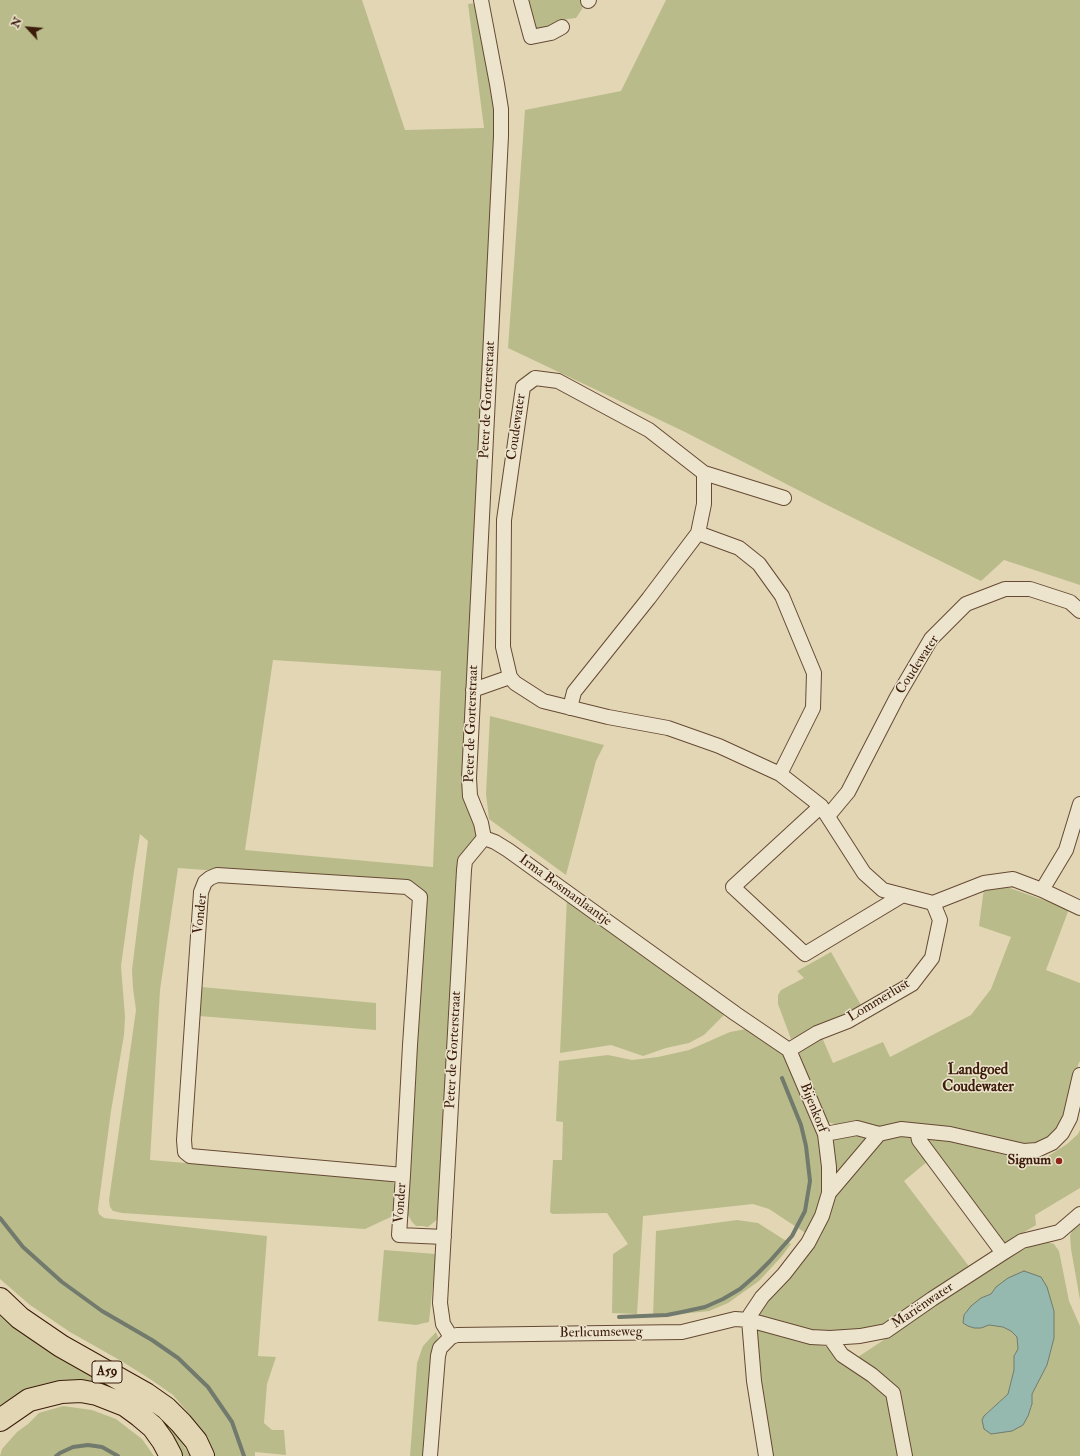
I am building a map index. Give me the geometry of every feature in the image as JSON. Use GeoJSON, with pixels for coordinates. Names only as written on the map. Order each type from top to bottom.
{"type":"FeatureCollection","features":[{"type":"Feature","properties":{"kind":"highway","name":"A59"},"geometry":{"type":"LineString","coordinates":[[0,1299],[20,1318],[61,1346],[146,1394],[166,1408],[182,1423],[196,1441],[203,1456]]}},
{"type":"Feature","properties":{"kind":"highway","name":"A59"},"geometry":{"type":"LineString","coordinates":[[0,1420],[29,1400],[61,1392],[81,1391],[97,1394],[125,1405],[140,1416],[152,1427],[163,1441],[171,1456]]}},
{"type":"Feature","properties":{"kind":"street","name":"Peter de Gorterstraat"},"geometry":{"type":"LineString","coordinates":[[451,1338],[443,1324],[440,1303],[464,870],[465,862],[484,838],[481,823],[470,796],[469,787],[501,136],[501,109],[481,0]]}},
{"type":"Feature","properties":{"kind":"street"},"geometry":{"type":"LineString","coordinates":[[521,0],[531,37],[551,33],[562,27]]}},
{"type":"Feature","properties":{"kind":"street","name":"Coudewater"},"geometry":{"type":"LineString","coordinates":[[510,677],[503,647],[504,520],[523,386],[535,378],[558,381],[649,430],[704,473],[784,498]]}},
{"type":"Feature","properties":{"kind":"street"},"geometry":{"type":"LineString","coordinates":[[570,708],[574,692],[649,598],[698,533],[704,504],[704,473]]}},
{"type":"Feature","properties":{"kind":"street"},"geometry":{"type":"LineString","coordinates":[[698,533],[739,548],[760,564],[782,596],[814,673],[813,708],[780,774]]}},
{"type":"Feature","properties":{"kind":"street","name":"Coudewater"},"geometry":{"type":"LineString","coordinates":[[903,895],[806,954],[733,887],[848,792],[897,697],[931,639],[966,604],[1005,589],[1030,589],[1070,602],[1080,611]]}},
{"type":"Feature","properties":{"kind":"street"},"geometry":{"type":"LineString","coordinates":[[473,690],[510,677],[515,683],[543,701],[608,718],[668,728],[719,746],[780,774],[825,811],[864,873],[883,890],[933,903],[984,883],[1013,879],[1042,890],[1080,908]]}},
{"type":"Feature","properties":{"kind":"street"},"geometry":{"type":"LineString","coordinates":[[1042,890],[1066,850],[1080,804]]}},
{"type":"Feature","properties":{"kind":"street","name":"Irma Bosmanlaantje"},"geometry":{"type":"LineString","coordinates":[[484,838],[495,842],[508,850],[736,1014],[789,1050]]}},
{"type":"Feature","properties":{"kind":"street","name":"Vonder"},"geometry":{"type":"LineString","coordinates":[[403,1175],[190,1156],[185,1152],[184,1140],[201,892],[205,882],[210,878],[218,875],[407,887],[420,897],[403,1175],[399,1235],[444,1237]]}},
{"type":"Feature","properties":{"kind":"street","name":"Lommerlust"},"geometry":{"type":"LineString","coordinates":[[789,1050],[817,1033],[848,1021],[912,984],[932,958],[940,920],[933,903]]}},
{"type":"Feature","properties":{"kind":"street","name":"Bijenkorf"},"geometry":{"type":"LineString","coordinates":[[749,1320],[750,1315],[762,1297],[784,1274],[808,1243],[822,1216],[829,1193],[829,1167],[825,1134],[789,1050]]}},
{"type":"Feature","properties":{"kind":"street"},"geometry":{"type":"LineString","coordinates":[[825,1134],[857,1128],[879,1134],[901,1129],[950,1134],[1024,1151],[1037,1150],[1052,1143],[1062,1133],[1070,1118],[1080,1075]]}},
{"type":"Feature","properties":{"kind":"street"},"geometry":{"type":"LineString","coordinates":[[917,1131],[919,1140],[1003,1253]]}},
{"type":"Feature","properties":{"kind":"street"},"geometry":{"type":"LineString","coordinates":[[829,1193],[879,1134]]}},
{"type":"Feature","properties":{"kind":"street","name":"Mariënwater"},"geometry":{"type":"LineString","coordinates":[[749,1320],[811,1337],[830,1338],[860,1336],[886,1331],[1003,1253],[1022,1242],[1059,1232],[1080,1214]]}},
{"type":"Feature","properties":{"kind":"street","name":"Berlicumseweg"},"geometry":{"type":"LineString","coordinates":[[451,1338],[457,1336],[682,1332],[735,1319],[749,1320]]}},
{"type":"Feature","properties":{"kind":"street"},"geometry":{"type":"LineString","coordinates":[[749,1320],[754,1381],[766,1456]]}},
{"type":"Feature","properties":{"kind":"street"},"geometry":{"type":"LineString","coordinates":[[430,1456],[438,1356],[440,1348],[451,1338]]}},
{"type":"Feature","properties":{"kind":"street"},"geometry":{"type":"LineString","coordinates":[[830,1338],[842,1355],[893,1393],[904,1456]]}},
{"type":"Feature","properties":{"kind":"green space"},"geometry":{"type":"Polygon","coordinates":[[[0,0],[362,0],[405,130],[484,128],[468,4],[477,3],[495,110],[464,780],[478,833],[471,846],[440,1217],[428,1227],[416,1226],[407,1213],[424,899],[409,885],[178,868],[160,990],[150,1160],[390,1180],[396,1187],[395,1215],[365,1229],[122,1213],[113,1211],[110,1207],[109,1200],[136,1010],[132,970],[148,841],[140,834],[121,966],[125,1017],[124,1035],[111,1111],[98,1209],[99,1214],[104,1218],[267,1236],[258,1356],[276,1357],[267,1384],[264,1423],[272,1430],[284,1430],[286,1455],[255,1452],[255,1456],[213,1456],[203,1436],[189,1414],[173,1395],[123,1362],[70,1332],[30,1305],[0,1279],[0,0]],[[273,660],[245,850],[433,867],[441,671],[273,660]]]}},
{"type":"Feature","properties":{"kind":"green space"},"geometry":{"type":"Polygon","coordinates":[[[527,0],[583,0],[582,9],[576,18],[568,19],[538,30],[534,28],[527,0]]]}},
{"type":"Feature","properties":{"kind":"green space"},"geometry":{"type":"Polygon","coordinates":[[[666,0],[1080,0],[1080,585],[1004,560],[981,581],[829,506],[683,431],[508,348],[525,110],[621,91],[666,0]]]}},
{"type":"Feature","properties":{"kind":"green space"},"geometry":{"type":"Polygon","coordinates":[[[490,716],[604,745],[596,761],[566,875],[489,819],[486,794],[490,716]]]}},
{"type":"Feature","properties":{"kind":"green space"},"geometry":{"type":"Polygon","coordinates":[[[1004,886],[1069,909],[1046,970],[1080,983],[1080,1061],[1072,1101],[1066,1117],[1049,1138],[1036,1144],[1023,1146],[868,1129],[824,1121],[798,1056],[804,1046],[821,1035],[833,1063],[883,1042],[890,1057],[971,1015],[991,989],[1011,937],[979,926],[984,888],[1004,886]]]}},
{"type":"Feature","properties":{"kind":"green space"},"geometry":{"type":"Polygon","coordinates":[[[567,897],[726,1013],[704,1035],[689,1043],[666,1048],[643,1056],[611,1045],[560,1053],[567,897]]]}},
{"type":"Feature","properties":{"kind":"green space"},"geometry":{"type":"Polygon","coordinates":[[[831,952],[862,1007],[791,1039],[778,1004],[778,995],[781,990],[804,978],[797,971],[831,952]]]}},
{"type":"Feature","properties":{"kind":"green space"},"geometry":{"type":"Polygon","coordinates":[[[201,987],[376,1003],[376,1030],[199,1016],[201,987]]]}},
{"type":"Feature","properties":{"kind":"green space"},"geometry":{"type":"Polygon","coordinates":[[[746,1029],[755,1033],[785,1056],[814,1120],[821,1147],[824,1173],[822,1199],[810,1232],[804,1232],[769,1209],[753,1204],[643,1216],[637,1314],[612,1313],[613,1254],[628,1244],[607,1213],[552,1214],[550,1212],[553,1160],[562,1160],[563,1122],[556,1121],[559,1061],[608,1055],[632,1060],[658,1057],[689,1050],[730,1032],[746,1029]]]}},
{"type":"Feature","properties":{"kind":"green space"},"geometry":{"type":"Polygon","coordinates":[[[1080,1130],[1080,1188],[1035,1215],[1036,1225],[1003,1245],[922,1137],[952,1140],[1027,1161],[1042,1160],[1067,1144],[1078,1134],[1080,1130]]]}},
{"type":"Feature","properties":{"kind":"green space"},"geometry":{"type":"Polygon","coordinates":[[[843,1134],[867,1134],[870,1137],[837,1174],[834,1171],[832,1139],[843,1134]]]}},
{"type":"Feature","properties":{"kind":"green space"},"geometry":{"type":"Polygon","coordinates":[[[912,1134],[928,1161],[904,1181],[971,1269],[885,1325],[872,1328],[820,1333],[758,1316],[758,1313],[782,1282],[821,1236],[827,1212],[835,1195],[875,1146],[887,1137],[912,1134]]]}},
{"type":"Feature","properties":{"kind":"green space"},"geometry":{"type":"Polygon","coordinates":[[[737,1220],[758,1223],[791,1244],[759,1281],[728,1303],[709,1311],[653,1317],[656,1231],[737,1220]]]}},
{"type":"Feature","properties":{"kind":"green space"},"geometry":{"type":"Polygon","coordinates":[[[1080,1221],[1080,1300],[1070,1235],[1077,1223],[1080,1221]]]}},
{"type":"Feature","properties":{"kind":"green space"},"geometry":{"type":"Polygon","coordinates":[[[1044,1241],[1054,1244],[1059,1251],[1069,1301],[1080,1326],[1080,1456],[912,1456],[898,1389],[858,1357],[995,1266],[1035,1243],[1044,1241]],[[996,1287],[991,1294],[981,1298],[974,1328],[981,1328],[989,1325],[1003,1327],[1011,1331],[1017,1337],[1018,1349],[1014,1356],[1014,1370],[1008,1394],[984,1416],[1028,1416],[1032,1405],[1032,1394],[1047,1365],[1054,1338],[996,1287]]]}},
{"type":"Feature","properties":{"kind":"green space"},"geometry":{"type":"Polygon","coordinates":[[[384,1250],[436,1254],[429,1322],[416,1325],[378,1321],[384,1250]]]}},
{"type":"Feature","properties":{"kind":"green space"},"geometry":{"type":"Polygon","coordinates":[[[0,1307],[113,1380],[170,1424],[190,1456],[180,1456],[98,1388],[0,1411],[0,1307]]]}},
{"type":"Feature","properties":{"kind":"green space"},"geometry":{"type":"Polygon","coordinates":[[[760,1329],[799,1342],[835,1348],[835,1358],[888,1395],[899,1456],[772,1456],[757,1366],[754,1330],[760,1329]]]}},
{"type":"Feature","properties":{"kind":"green space"},"geometry":{"type":"Polygon","coordinates":[[[436,1332],[438,1337],[433,1353],[426,1456],[410,1456],[417,1363],[423,1346],[436,1332]]]}},
{"type":"Feature","properties":{"kind":"green space"},"geometry":{"type":"Polygon","coordinates":[[[63,1406],[92,1410],[116,1419],[142,1439],[154,1456],[0,1456],[2,1449],[17,1432],[39,1413],[63,1406]]]}},
{"type":"Feature","properties":{"kind":"water"},"geometry":{"type":"Polygon","coordinates":[[[1024,1271],[1041,1277],[1047,1287],[1054,1311],[1054,1338],[1047,1365],[1032,1394],[1032,1404],[1023,1425],[1012,1431],[991,1434],[984,1429],[982,1420],[984,1416],[1008,1394],[1014,1370],[1014,1356],[1018,1349],[1017,1337],[1011,1331],[1003,1327],[989,1325],[981,1328],[974,1328],[968,1326],[963,1323],[964,1315],[971,1306],[981,1298],[991,1294],[996,1287],[1008,1278],[1024,1271]]]}},
{"type":"Feature","properties":{"kind":"waterway"},"geometry":{"type":"LineString","coordinates":[[619,1317],[667,1315],[705,1307],[723,1299],[740,1289],[756,1275],[792,1236],[805,1211],[810,1181],[806,1146],[801,1125],[782,1078]]}},
{"type":"Feature","properties":{"kind":"waterway"},"geometry":{"type":"LineString","coordinates":[[0,1218],[23,1247],[62,1282],[102,1311],[152,1340],[178,1358],[208,1387],[232,1422],[244,1456]]}},
{"type":"Feature","properties":{"kind":"waterway"},"geometry":{"type":"LineString","coordinates":[[56,1456],[73,1447],[88,1445],[102,1447],[118,1456]]}},
{"type":"Feature","properties":{"kind":"place","name":"Signum"},"geometry":{"type":"Point","coordinates":[1059,1161]}},
{"type":"Feature","properties":{"kind":"district","name":"Landgoed Coudewater"},"geometry":{"type":"Point","coordinates":[978,1080]}}]}
